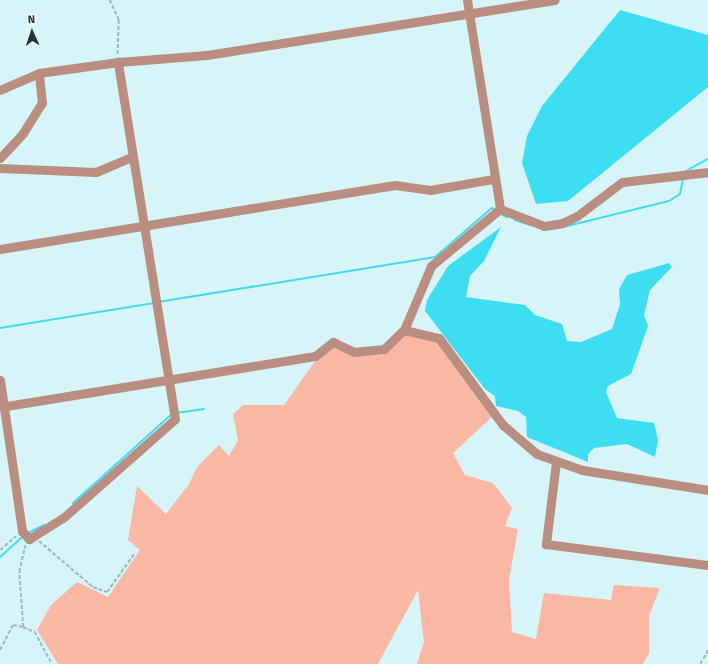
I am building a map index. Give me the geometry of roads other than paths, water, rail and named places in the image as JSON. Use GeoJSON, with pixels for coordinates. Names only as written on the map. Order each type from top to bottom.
{"type":"FeatureCollection","features":[{"type":"Feature","properties":{"kind":"street"},"geometry":{"type":"LineString","coordinates":[[466,0],[500,209]]}},
{"type":"Feature","properties":{"kind":"street"},"geometry":{"type":"LineString","coordinates":[[0,90],[39,74],[118,62],[208,55],[555,0]]}},
{"type":"Feature","properties":{"kind":"street"},"geometry":{"type":"LineString","coordinates":[[0,380],[2,406],[22,531],[31,538],[63,518],[175,419],[167,380],[131,157],[118,62]]}},
{"type":"Feature","properties":{"kind":"street"},"geometry":{"type":"LineString","coordinates":[[0,158],[23,133],[42,103],[39,74]]}},
{"type":"Feature","properties":{"kind":"street"},"geometry":{"type":"LineString","coordinates":[[0,168],[96,172],[131,157]]}},
{"type":"Feature","properties":{"kind":"street"},"geometry":{"type":"LineString","coordinates":[[500,209],[544,226],[562,223],[577,216],[622,182],[708,172]]}},
{"type":"Feature","properties":{"kind":"street"},"geometry":{"type":"LineString","coordinates":[[0,249],[395,185],[430,190],[494,179]]}},
{"type":"Feature","properties":{"kind":"street"},"geometry":{"type":"LineString","coordinates":[[2,406],[315,356],[333,342],[354,352],[384,349],[404,330],[431,266],[500,209]]}},
{"type":"Feature","properties":{"kind":"street"},"geometry":{"type":"LineString","coordinates":[[404,330],[439,338],[503,425],[536,454],[582,470],[708,490]]}},
{"type":"Feature","properties":{"kind":"street"},"geometry":{"type":"LineString","coordinates":[[556,462],[546,544],[708,565]]}},
{"type":"Feature","properties":{"kind":"water"},"geometry":{"type":"Polygon","coordinates":[[[620,10],[708,35],[708,87],[568,201],[536,204],[522,163],[527,136],[542,106],[620,10]]]}},
{"type":"Feature","properties":{"kind":"water"},"geometry":{"type":"Polygon","coordinates":[[[501,227],[484,261],[470,276],[466,297],[525,305],[535,315],[562,324],[567,341],[581,342],[612,329],[620,304],[619,289],[627,275],[669,263],[672,267],[650,290],[644,315],[648,326],[631,374],[608,386],[606,392],[617,418],[654,423],[658,440],[655,457],[627,444],[594,448],[588,454],[588,462],[527,437],[526,417],[518,411],[496,406],[495,396],[485,389],[425,311],[427,300],[448,266],[501,227]]]}},
{"type":"Feature","properties":{"kind":"waterway"},"geometry":{"type":"LineString","coordinates":[[686,171],[708,159]]}},
{"type":"Feature","properties":{"kind":"waterway"},"geometry":{"type":"LineString","coordinates":[[563,227],[669,201],[680,194],[683,178]]}},
{"type":"Feature","properties":{"kind":"waterway"},"geometry":{"type":"LineString","coordinates":[[158,302],[435,257],[492,208],[495,210]]}},
{"type":"Feature","properties":{"kind":"waterway"},"geometry":{"type":"LineString","coordinates":[[499,213],[507,217]]}},
{"type":"Feature","properties":{"kind":"waterway"},"geometry":{"type":"LineString","coordinates":[[515,220],[530,225]]}},
{"type":"Feature","properties":{"kind":"waterway"},"geometry":{"type":"LineString","coordinates":[[0,328],[154,303]]}},
{"type":"Feature","properties":{"kind":"waterway"},"geometry":{"type":"LineString","coordinates":[[176,413],[204,409]]}},
{"type":"Feature","properties":{"kind":"waterway"},"geometry":{"type":"LineString","coordinates":[[73,503],[172,414]]}},
{"type":"Feature","properties":{"kind":"waterway"},"geometry":{"type":"LineString","coordinates":[[28,533],[44,525]]}},
{"type":"Feature","properties":{"kind":"waterway"},"geometry":{"type":"LineString","coordinates":[[0,557],[23,536]]}}]}
